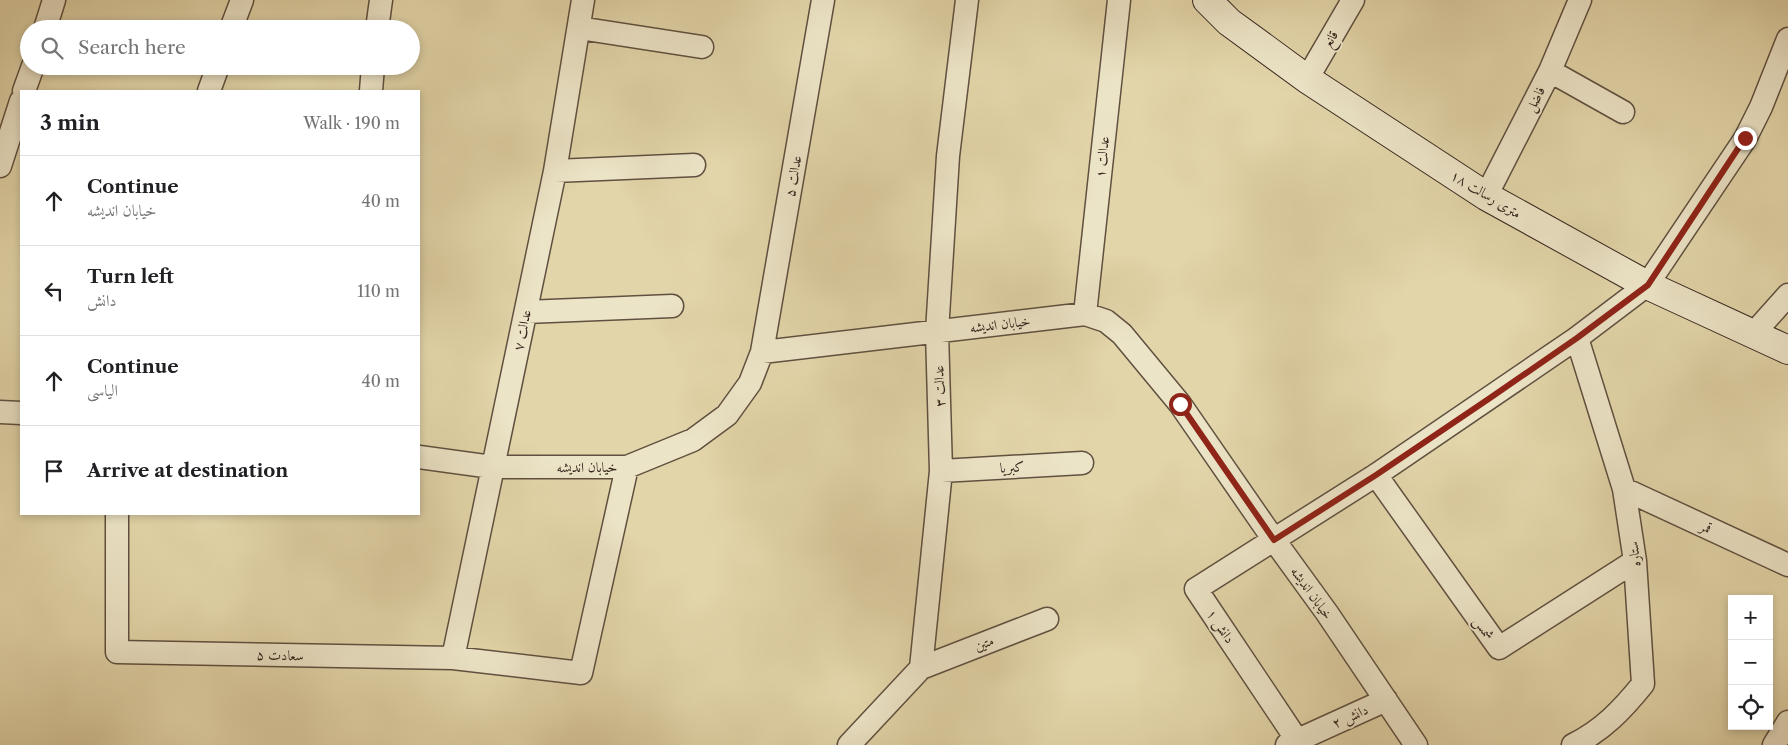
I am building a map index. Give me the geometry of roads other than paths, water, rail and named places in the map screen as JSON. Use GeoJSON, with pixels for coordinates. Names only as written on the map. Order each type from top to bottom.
{"type":"FeatureCollection","features":[{"type":"Feature","properties":{"kind":"street"},"geometry":{"type":"LineString","coordinates":[[48,20],[54,0]]}},
{"type":"Feature","properties":{"kind":"street"},"geometry":{"type":"LineString","coordinates":[[234,20],[242,0]]}},
{"type":"Feature","properties":{"kind":"street"},"geometry":{"type":"LineString","coordinates":[[378,20],[381,0]]}},
{"type":"Feature","properties":{"kind":"street","name":"عدالت ۷"},"geometry":{"type":"LineString","coordinates":[[453,658],[554,171],[583,0]]}},
{"type":"Feature","properties":{"kind":"street","name":"عدالت ۵"},"geometry":{"type":"LineString","coordinates":[[762,352],[823,0]]}},
{"type":"Feature","properties":{"kind":"street","name":"عدالت ۳"},"geometry":{"type":"LineString","coordinates":[[921,668],[942,471],[937,332],[948,156],[967,0]]}},
{"type":"Feature","properties":{"kind":"street","name":"عدالت ۱"},"geometry":{"type":"LineString","coordinates":[[1085,314],[1119,0]]}},
{"type":"Feature","properties":{"kind":"street","name":"۱۸ متری رسالت"},"geometry":{"type":"LineString","coordinates":[[1207,0],[1229,22],[1307,79],[1486,196],[1648,285],[1788,350]]}},
{"type":"Feature","properties":{"kind":"street","name":"قانع"},"geometry":{"type":"LineString","coordinates":[[1307,79],[1353,0]]}},
{"type":"Feature","properties":{"kind":"street","name":"فاضل"},"geometry":{"type":"LineString","coordinates":[[1486,196],[1550,71],[1580,0]]}},
{"type":"Feature","properties":{"kind":"street"},"geometry":{"type":"LineString","coordinates":[[579,28],[702,47]]}},
{"type":"Feature","properties":{"kind":"street"},"geometry":{"type":"LineString","coordinates":[[1274,540],[1376,475],[1577,338],[1648,285],[1745,138],[1760,108],[1788,39]]}},
{"type":"Feature","properties":{"kind":"street"},"geometry":{"type":"LineString","coordinates":[[1550,71],[1623,112]]}},
{"type":"Feature","properties":{"kind":"street"},"geometry":{"type":"LineString","coordinates":[[24,90],[30,75]]}},
{"type":"Feature","properties":{"kind":"street"},"geometry":{"type":"LineString","coordinates":[[209,90],[215,75]]}},
{"type":"Feature","properties":{"kind":"street"},"geometry":{"type":"LineString","coordinates":[[371,90],[372,75]]}},
{"type":"Feature","properties":{"kind":"street"},"geometry":{"type":"LineString","coordinates":[[0,166],[20,104]]}},
{"type":"Feature","properties":{"kind":"street"},"geometry":{"type":"LineString","coordinates":[[554,171],[694,165]]}},
{"type":"Feature","properties":{"kind":"street"},"geometry":{"type":"LineString","coordinates":[[1754,333],[1788,296]]}},
{"type":"Feature","properties":{"kind":"street"},"geometry":{"type":"LineString","coordinates":[[526,312],[672,306]]}},
{"type":"Feature","properties":{"kind":"street","name":"خیابان اندیشه"},"geometry":{"type":"LineString","coordinates":[[420,457],[492,467],[627,467],[693,440],[727,415],[750,384],[762,352],[1085,314],[1106,321],[1122,334],[1180,404],[1327,613],[1416,745]]}},
{"type":"Feature","properties":{"kind":"street","name":"ستاره"},"geometry":{"type":"LineString","coordinates":[[1572,745],[1590,736],[1622,709],[1643,684],[1635,561],[1624,489],[1577,338]]}},
{"type":"Feature","properties":{"kind":"street"},"geometry":{"type":"LineString","coordinates":[[0,412],[20,413]]}},
{"type":"Feature","properties":{"kind":"street","name":"کبریا"},"geometry":{"type":"LineString","coordinates":[[942,471],[1082,463]]}},
{"type":"Feature","properties":{"kind":"street","name":"سعادت ۵"},"geometry":{"type":"LineString","coordinates":[[117,515],[116,652],[453,658],[581,673],[627,467]]}},
{"type":"Feature","properties":{"kind":"street","name":"شمس"},"geometry":{"type":"LineString","coordinates":[[1376,475],[1499,648],[1635,561]]}},
{"type":"Feature","properties":{"kind":"street","name":"قمر"},"geometry":{"type":"LineString","coordinates":[[1624,489],[1788,565]]}},
{"type":"Feature","properties":{"kind":"street","name":"دانش ۱"},"geometry":{"type":"LineString","coordinates":[[1274,540],[1196,589],[1292,743]]}},
{"type":"Feature","properties":{"kind":"street","name":"متین"},"geometry":{"type":"LineString","coordinates":[[921,668],[1047,619]]}},
{"type":"Feature","properties":{"kind":"street"},"geometry":{"type":"LineString","coordinates":[[850,745],[921,668]]}},
{"type":"Feature","properties":{"kind":"street","name":"دانش ۲"},"geometry":{"type":"LineString","coordinates":[[1292,743],[1386,700]]}},
{"type":"Feature","properties":{"kind":"street"},"geometry":{"type":"LineString","coordinates":[[1774,745],[1788,722]]}}]}
